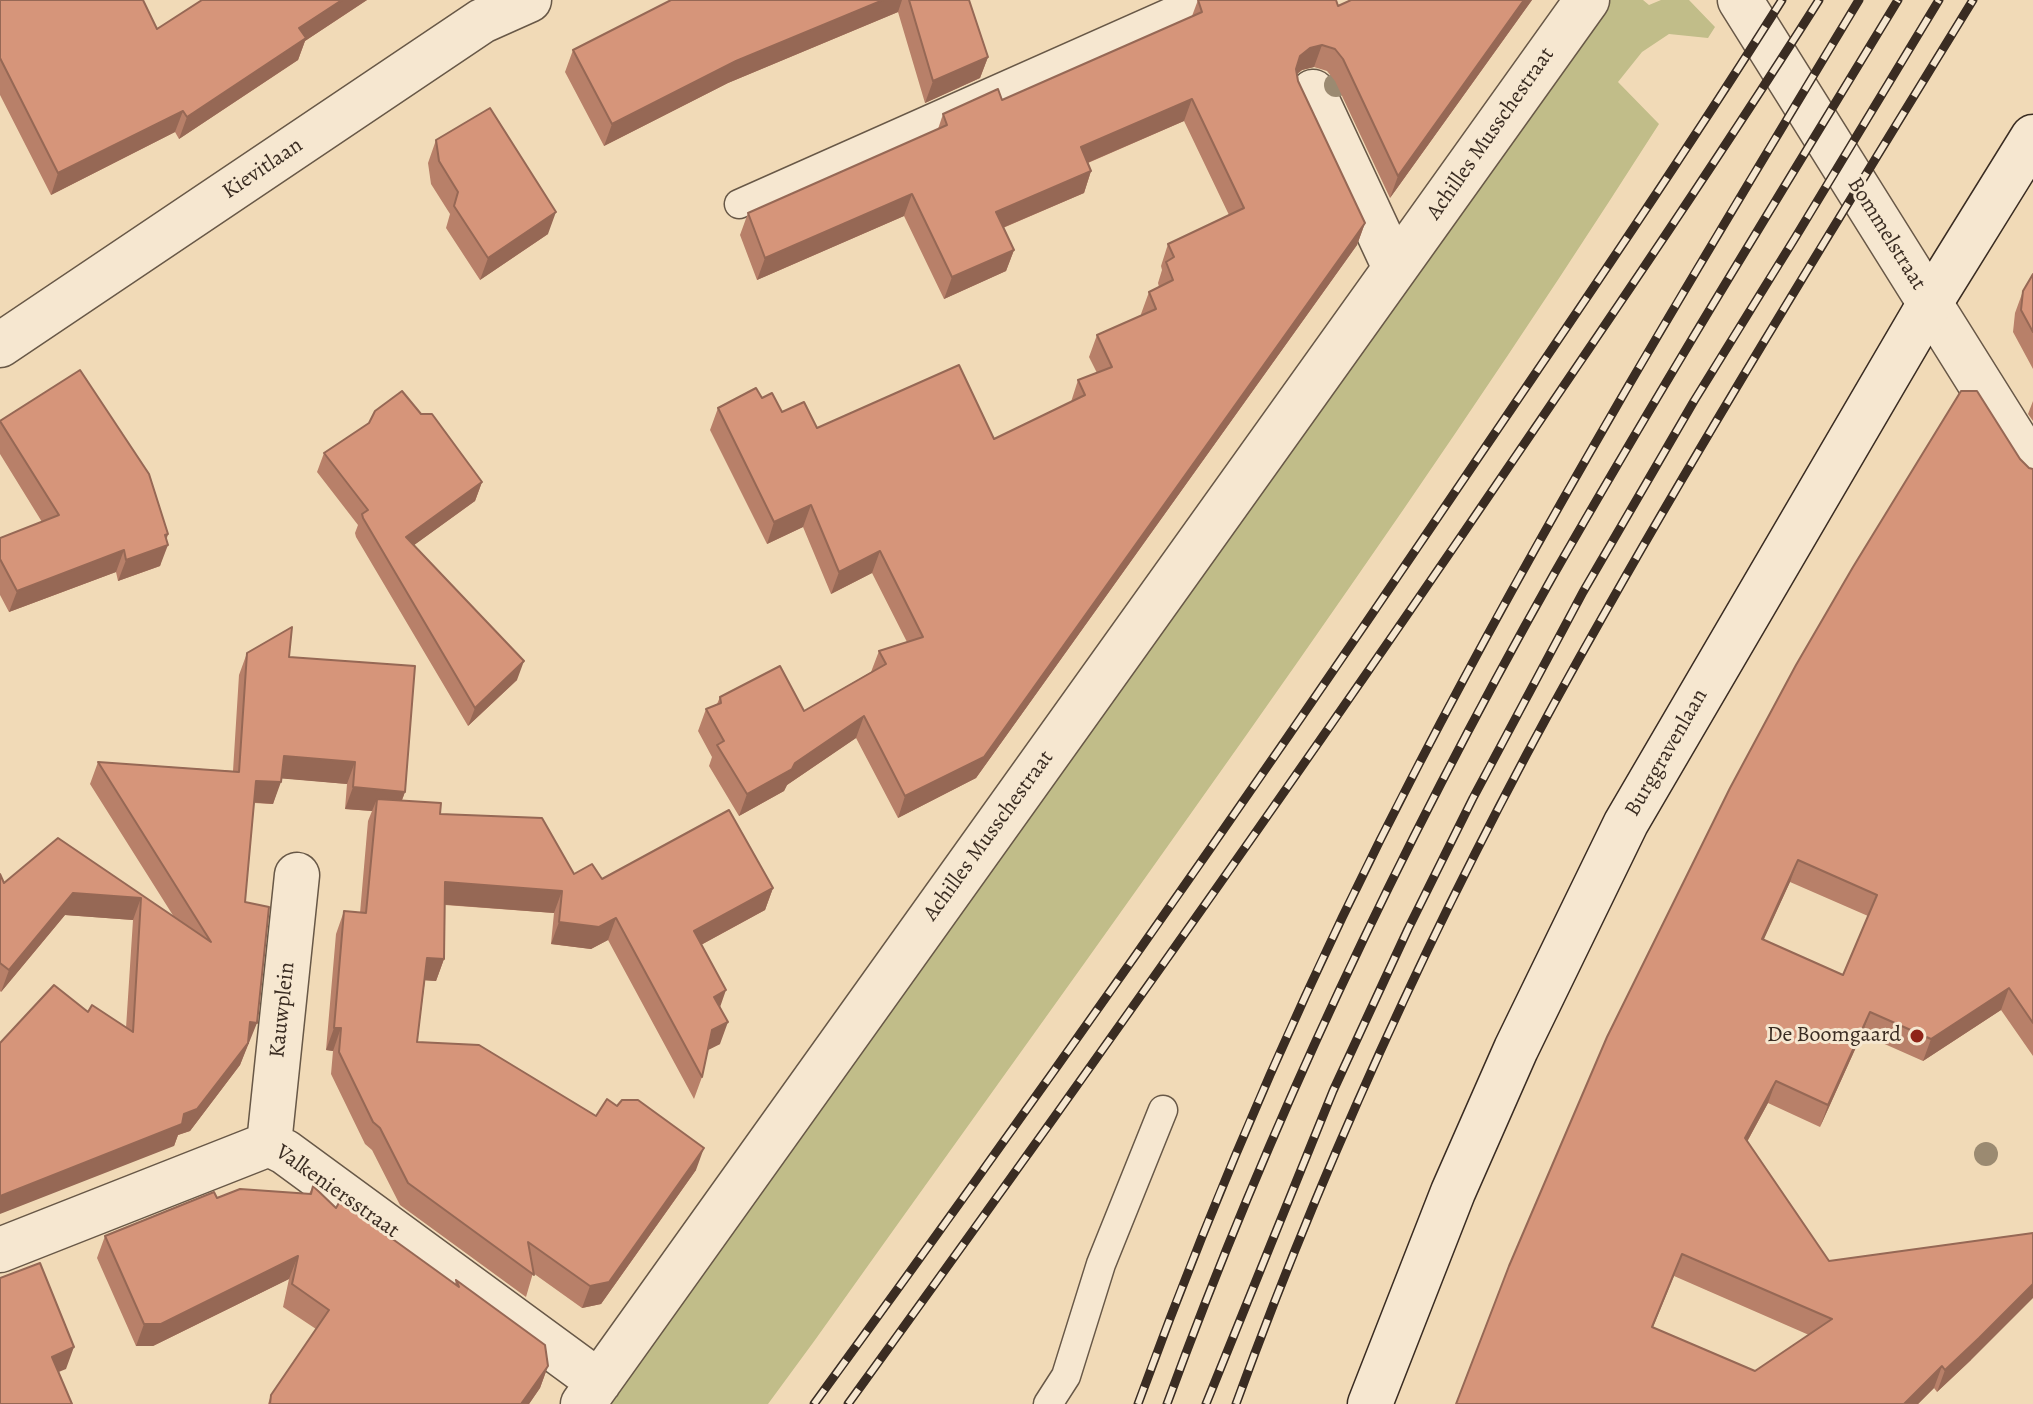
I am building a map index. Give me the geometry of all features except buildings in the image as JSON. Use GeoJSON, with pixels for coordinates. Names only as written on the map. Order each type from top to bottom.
{"type":"FeatureCollection","features":[{"type":"Feature","properties":{"kind":"street","name":"Kievitlaan"},"geometry":{"type":"LineString","coordinates":[[2,337],[475,11],[529,0]]}},
{"type":"Feature","properties":{"kind":"street","name":"Achilles Musschestraat"},"geometry":{"type":"LineString","coordinates":[[591,1393],[1587,0]]}},
{"type":"Feature","properties":{"kind":"street","name":"Bommelstraat"},"geometry":{"type":"LineString","coordinates":[[1740,0],[2033,468]]}},
{"type":"Feature","properties":{"kind":"street"},"geometry":{"type":"LineString","coordinates":[[1313,92],[1395,268]]}},
{"type":"Feature","properties":{"kind":"street","name":"Burggravenlaan"},"geometry":{"type":"LineString","coordinates":[[1370,1404],[1453,1192],[1516,1049],[1626,823],[1930,303],[2033,137]]}},
{"type":"Feature","properties":{"kind":"street","name":"Kauwplein"},"geometry":{"type":"LineString","coordinates":[[269,1144],[297,875]]}},
{"type":"Feature","properties":{"kind":"street","name":"Valkeniersstraat"},"geometry":{"type":"LineString","coordinates":[[0,1250],[269,1144],[285,1152],[591,1393]]}},
{"type":"Feature","properties":{"kind":"lane"},"geometry":{"type":"LineString","coordinates":[[739,204],[1198,0]]}},
{"type":"Feature","properties":{"kind":"lane"},"geometry":{"type":"LineString","coordinates":[[1048,1404],[1066,1376],[1101,1264],[1163,1110]]}},
{"type":"Feature","properties":{"kind":"shaded area"},"geometry":{"type":"Polygon","coordinates":[[[1600,0],[1643,0],[1649,5],[1661,0],[1689,0],[1715,27],[1708,38],[1669,34],[1642,52],[1618,82],[1659,124],[1456,433],[1351,586],[815,1340],[768,1404],[597,1404],[1600,0]]]}},
{"type":"Feature","properties":{"kind":"railway"},"geometry":{"type":"LineString","coordinates":[[814,1404],[1053,1073],[1287,738],[1613,258],[1782,0]]}},
{"type":"Feature","properties":{"kind":"railway"},"geometry":{"type":"LineString","coordinates":[[848,1404],[1158,972],[1386,645],[1643,269],[1819,0]]}},
{"type":"Feature","properties":{"kind":"railway"},"geometry":{"type":"LineString","coordinates":[[1138,1404],[1200,1241],[1268,1080],[1341,921],[1419,764],[1577,474],[1859,0]]}},
{"type":"Feature","properties":{"kind":"railway"},"geometry":{"type":"LineString","coordinates":[[1167,1404],[1296,1085],[1393,878],[1445,776],[1596,501],[1898,0]]}},
{"type":"Feature","properties":{"kind":"railway"},"geometry":{"type":"LineString","coordinates":[[1206,1404],[1333,1091],[1473,798],[1583,592],[1694,401],[1939,0]]}},
{"type":"Feature","properties":{"kind":"railway"},"geometry":{"type":"LineString","coordinates":[[1236,1404],[1359,1099],[1452,899],[1502,801],[1696,455],[1973,0]]}},
{"type":"Feature","properties":{"kind":"place","name":"De Boomgaard"},"geometry":{"type":"Point","coordinates":[1917,1036]}}]}
